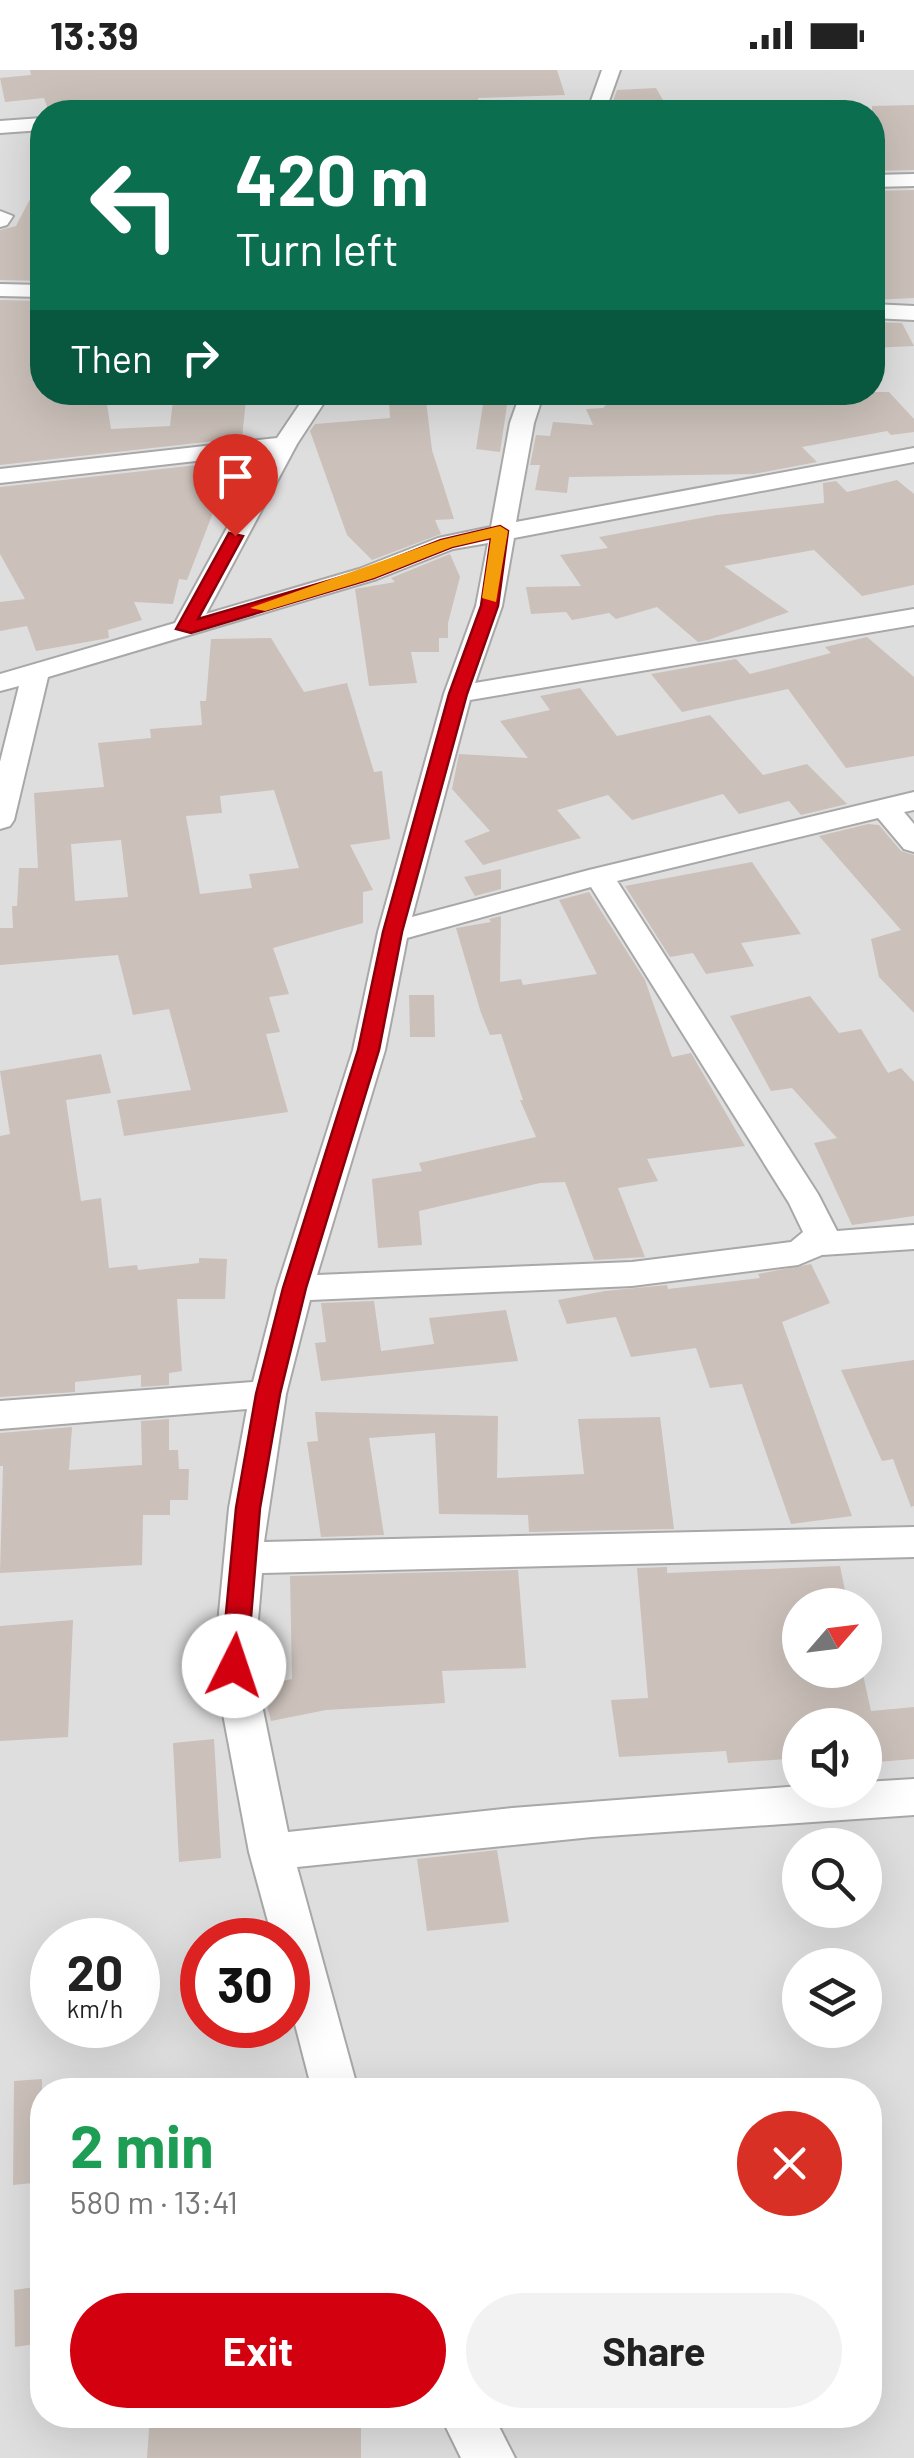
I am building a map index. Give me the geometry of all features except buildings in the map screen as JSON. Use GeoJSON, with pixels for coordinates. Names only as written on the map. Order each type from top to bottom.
{"type":"FeatureCollection","features":[{"type":"Feature","properties":{"kind":"street"},"geometry":{"type":"LineString","coordinates":[[599,100],[611,70]]}},
{"type":"Feature","properties":{"kind":"street"},"geometry":{"type":"LineString","coordinates":[[0,127],[30,125]]}},
{"type":"Feature","properties":{"kind":"street"},"geometry":{"type":"LineString","coordinates":[[885,181],[914,180]]}},
{"type":"Feature","properties":{"kind":"street"},"geometry":{"type":"LineString","coordinates":[[0,290],[30,290]]}},
{"type":"Feature","properties":{"kind":"street"},"geometry":{"type":"LineString","coordinates":[[885,312],[914,313]]}},
{"type":"Feature","properties":{"kind":"street"},"geometry":{"type":"LineString","coordinates":[[185,629],[285,444],[311,405]]}},
{"type":"Feature","properties":{"kind":"street"},"geometry":{"type":"LineString","coordinates":[[332,2078],[272,1852],[234,1666],[243,1558],[268,1394],[294,1288],[369,1050],[392,932],[458,694],[489,606],[500,531],[528,405]]}},
{"type":"Feature","properties":{"kind":"street"},"geometry":{"type":"LineString","coordinates":[[0,476],[285,444]]}},
{"type":"Feature","properties":{"kind":"street"},"geometry":{"type":"LineString","coordinates":[[0,683],[368,574],[447,543],[914,455]]}},
{"type":"Feature","properties":{"kind":"street"},"geometry":{"type":"LineString","coordinates":[[458,694],[914,617]]}},
{"type":"Feature","properties":{"kind":"street"},"geometry":{"type":"LineString","coordinates":[[0,820],[34,675]]}},
{"type":"Feature","properties":{"kind":"street"},"geometry":{"type":"LineString","coordinates":[[392,932],[599,876],[899,805],[914,842]]}},
{"type":"Feature","properties":{"kind":"street"},"geometry":{"type":"LineString","coordinates":[[599,876],[806,1202],[820,1232],[814,1244]]}},
{"type":"Feature","properties":{"kind":"street"},"geometry":{"type":"LineString","coordinates":[[294,1288],[632,1274],[798,1253],[814,1244],[914,1237]]}},
{"type":"Feature","properties":{"kind":"street"},"geometry":{"type":"LineString","coordinates":[[0,1415],[268,1394]]}},
{"type":"Feature","properties":{"kind":"street"},"geometry":{"type":"LineString","coordinates":[[243,1558],[914,1542]]}},
{"type":"Feature","properties":{"kind":"street"},"geometry":{"type":"LineString","coordinates":[[272,1852],[435,1832],[709,1808],[914,1797]]}},
{"type":"Feature","properties":{"kind":"street"},"geometry":{"type":"LineString","coordinates":[[472,2428],[489,2458]]}},
{"type":"Feature","properties":{"kind":"shaded area"},"geometry":{"type":"Polygon","coordinates":[[[0,70],[914,70],[914,2458],[0,2458],[0,70]]]}},
{"type":"Feature","properties":{"kind":"slow traffic"},"geometry":{"type":"LineString","coordinates":[[259,608],[368,574],[447,543],[500,531],[490,598]]}},
{"type":"Feature","properties":{"kind":"route"},"geometry":{"type":"LineString","coordinates":[[234,1666],[248,1508],[268,1394],[294,1288],[369,1050],[392,932],[458,694],[489,606],[500,531],[447,543],[368,574],[185,629],[235,536]]}}]}
